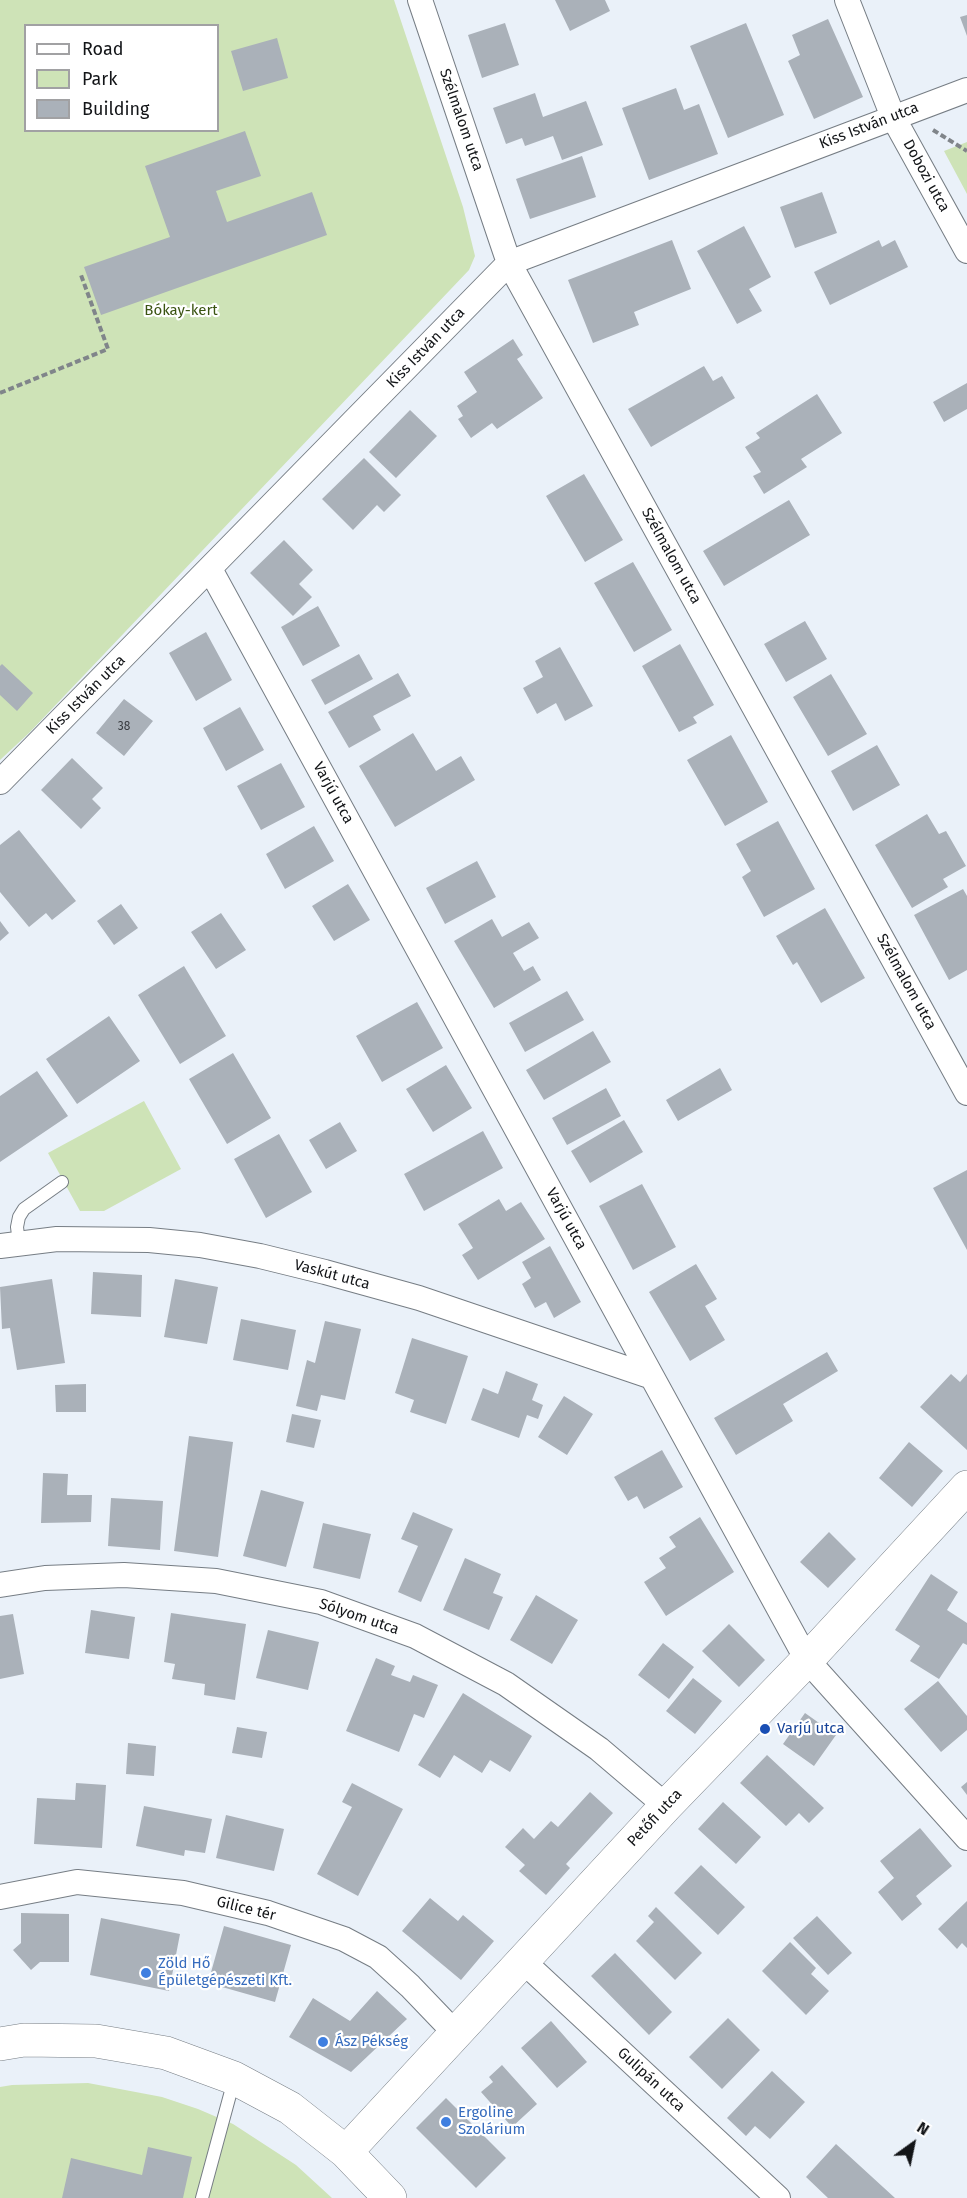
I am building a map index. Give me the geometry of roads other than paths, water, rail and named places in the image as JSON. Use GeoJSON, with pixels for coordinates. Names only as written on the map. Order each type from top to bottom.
{"type":"FeatureCollection","features":[{"type":"Feature","properties":{"kind":"main road","name":"Petőfi utca"},"geometry":{"type":"LineString","coordinates":[[346,2152],[666,1806],[807,1660],[967,1487]]}},
{"type":"Feature","properties":{"kind":"main road"},"geometry":{"type":"LineString","coordinates":[[0,2044],[24,2040],[96,2041],[166,2054],[234,2078],[290,2108],[346,2152],[390,2198]]}},
{"type":"Feature","properties":{"kind":"street","name":"Szélmalom utca"},"geometry":{"type":"LineString","coordinates":[[420,0],[509,263],[967,1093]]}},
{"type":"Feature","properties":{"kind":"street","name":"Dobozi utca"},"geometry":{"type":"LineString","coordinates":[[847,0],[894,117],[967,251]]}},
{"type":"Feature","properties":{"kind":"street","name":"Kiss István utca"},"geometry":{"type":"LineString","coordinates":[[0,782],[509,263],[967,90]]}},
{"type":"Feature","properties":{"kind":"street","name":"Varjú utca"},"geometry":{"type":"LineString","coordinates":[[210,569],[807,1660],[967,1838]]}},
{"type":"Feature","properties":{"kind":"street","name":"Vaskút utca"},"geometry":{"type":"LineString","coordinates":[[10,1245],[57,1239],[149,1240],[200,1245],[260,1256],[420,1298],[652,1377]]}},
{"type":"Feature","properties":{"kind":"street","name":"Sólyom utca"},"geometry":{"type":"LineString","coordinates":[[0,1585],[45,1578],[124,1575],[216,1581],[321,1602],[416,1636],[506,1684],[599,1749],[666,1806]]}},
{"type":"Feature","properties":{"kind":"street","name":"Gilice tér"},"geometry":{"type":"LineString","coordinates":[[0,1897],[77,1882],[183,1893],[268,1913],[344,1939],[378,1958],[410,1986],[456,2034]]}},
{"type":"Feature","properties":{"kind":"street","name":"Gulipán utca"},"geometry":{"type":"LineString","coordinates":[[524,1962],[778,2198]]}},
{"type":"Feature","properties":{"kind":"lane"},"geometry":{"type":"LineString","coordinates":[[10,1245],[24,1209],[62,1182]]}},
{"type":"Feature","properties":{"kind":"lane"},"geometry":{"type":"LineString","coordinates":[[202,2198],[234,2078]]}},
{"type":"Feature","properties":{"kind":"place","name":"Varjú utca"},"geometry":{"type":"Point","coordinates":[765,1729]}},
{"type":"Feature","properties":{"kind":"place","name":"Zöld Hő Épületgépészeti Kft."},"geometry":{"type":"Point","coordinates":[146,1973]}},
{"type":"Feature","properties":{"kind":"place","name":"Ász Pékség"},"geometry":{"type":"Point","coordinates":[323,2042]}},
{"type":"Feature","properties":{"kind":"place","name":"Ergoline Szolárium"},"geometry":{"type":"Point","coordinates":[446,2122]}},
{"type":"Feature","properties":{"kind":"park label","name":"Bókay-kert"},"geometry":{"type":"Point","coordinates":[181,311]}}]}
